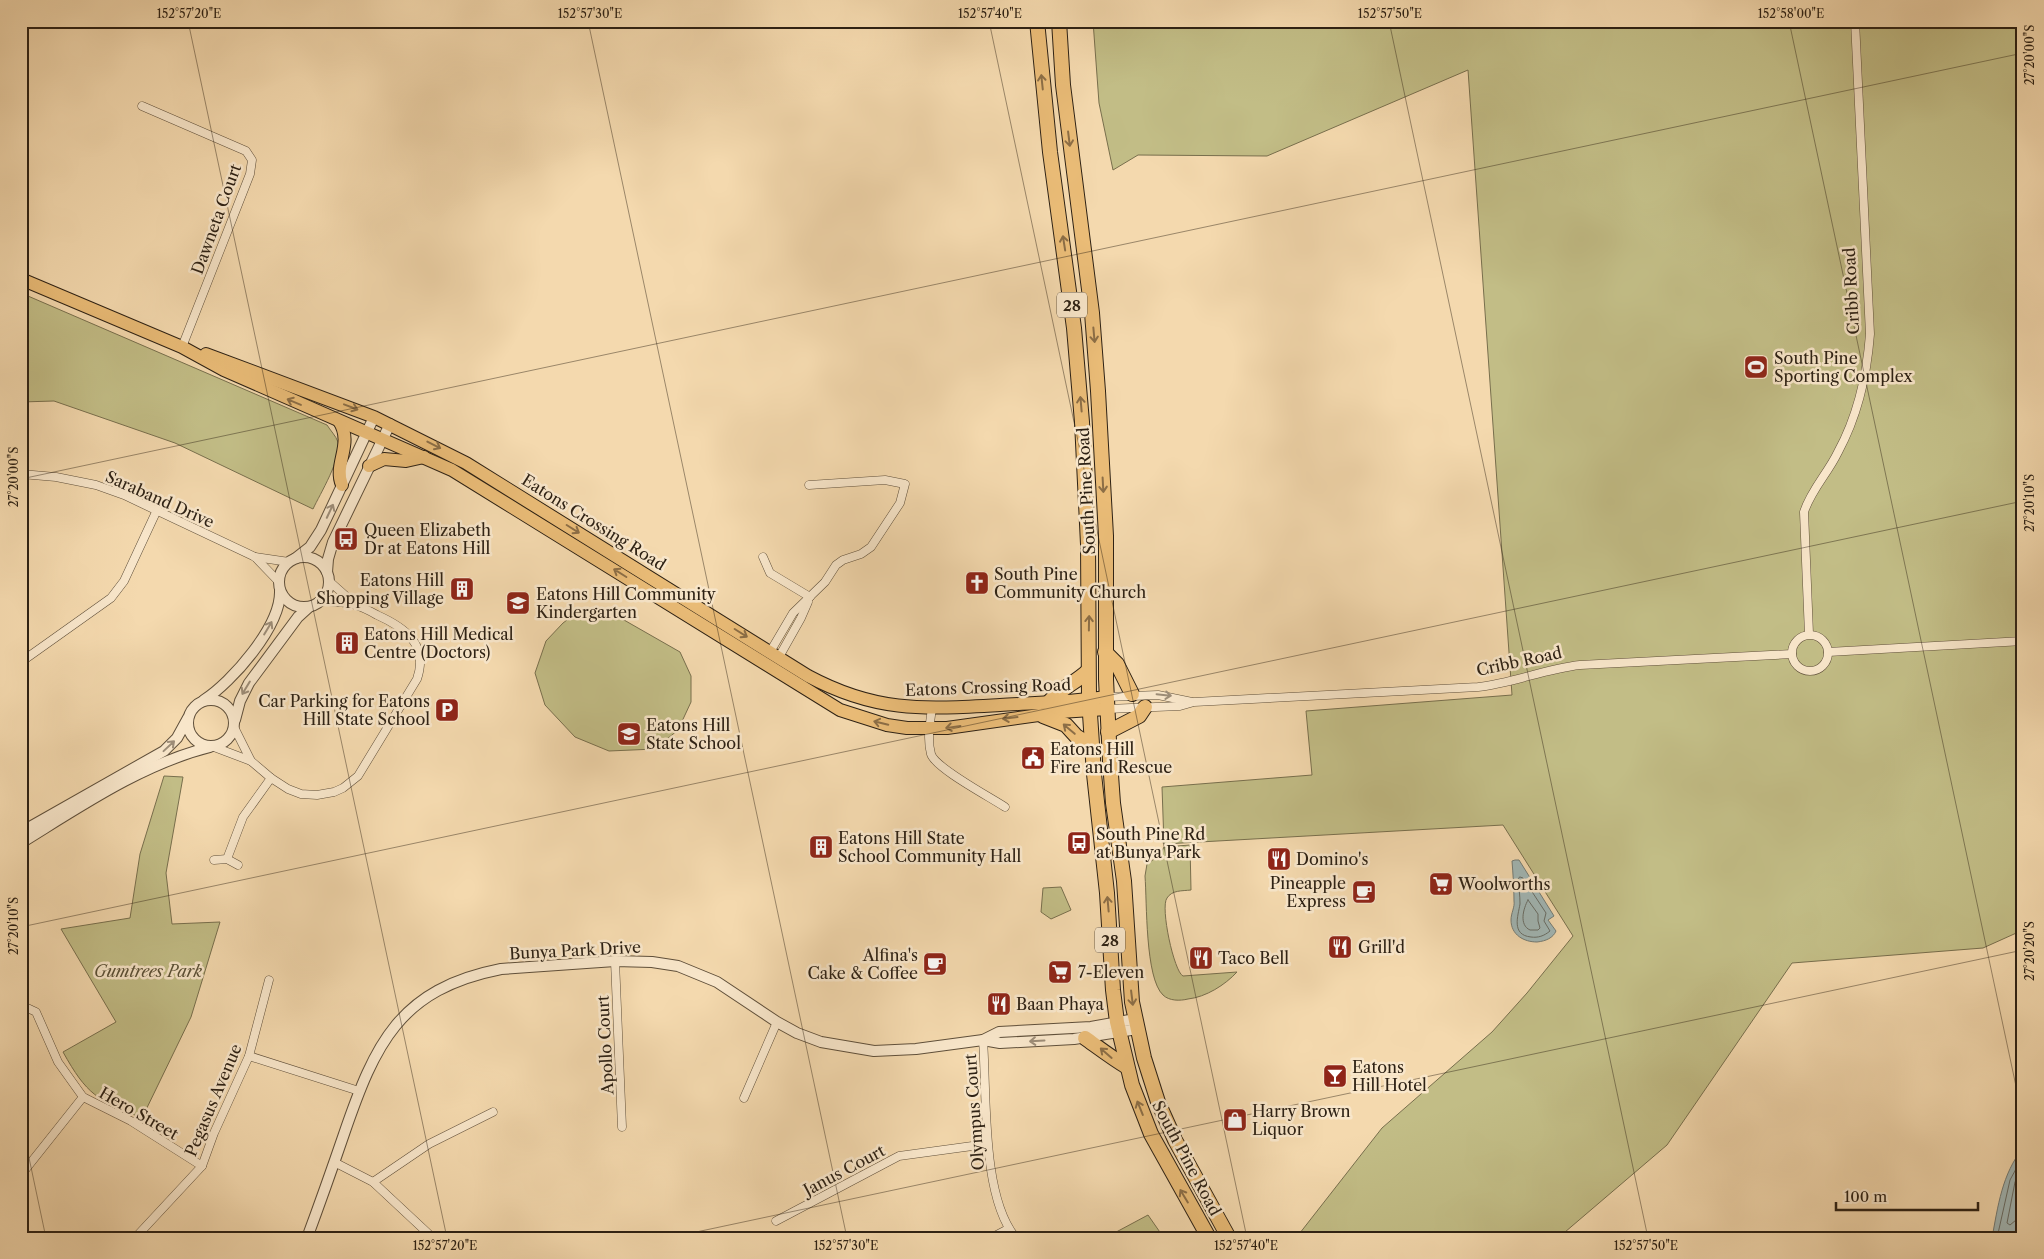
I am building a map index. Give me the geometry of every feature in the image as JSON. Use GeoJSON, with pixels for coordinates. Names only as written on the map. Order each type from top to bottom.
{"type":"FeatureCollection","features":[{"type":"Feature","properties":{"kind":"highway","name":"South Pine Road"},"geometry":{"type":"LineString","coordinates":[[1037,21],[1050,152],[1073,320],[1082,422],[1089,576],[1088,671],[1092,746],[1118,1028],[1138,1103],[1151,1134],[1209,1238]]}},
{"type":"Feature","properties":{"kind":"highway","name":"South Pine Road"},"geometry":{"type":"LineString","coordinates":[[1059,21],[1063,85],[1091,304],[1098,391],[1106,536],[1105,652],[1108,732],[1113,803],[1124,881],[1129,976],[1136,1024],[1151,1084],[1166,1120],[1230,1238]]}},
{"type":"Feature","properties":{"kind":"highway"},"geometry":{"type":"LineString","coordinates":[[1105,652],[1117,664],[1132,694]]}},
{"type":"Feature","properties":{"kind":"highway"},"geometry":{"type":"LineString","coordinates":[[1049,702],[1058,691],[1074,684],[1088,671]]}},
{"type":"Feature","properties":{"kind":"highway"},"geometry":{"type":"LineString","coordinates":[[1108,732],[1139,716],[1146,707]]}},
{"type":"Feature","properties":{"kind":"highway"},"geometry":{"type":"LineString","coordinates":[[1043,716],[1066,725],[1076,736],[1092,746]]}},
{"type":"Feature","properties":{"kind":"highway"},"geometry":{"type":"LineString","coordinates":[[1085,1038],[1108,1056],[1127,1067]]}},
{"type":"Feature","properties":{"kind":"main road","name":"Eatons Crossing Road"},"geometry":{"type":"LineString","coordinates":[[21,279],[182,346],[228,361],[374,417],[466,462],[829,687],[853,696],[895,706],[932,708],[1049,702],[1090,705]]}},
{"type":"Feature","properties":{"kind":"main road","name":"Eatons Crossing Road"},"geometry":{"type":"LineString","coordinates":[[182,346],[224,370],[424,457],[469,479],[840,710],[857,717],[886,725],[929,729],[1043,716],[1090,705]]}},
{"type":"Feature","properties":{"kind":"main road"},"geometry":{"type":"LineString","coordinates":[[339,421],[346,436],[340,478],[342,485]]}},
{"type":"Feature","properties":{"kind":"main road"},"geometry":{"type":"LineString","coordinates":[[369,466],[384,458],[406,461],[424,457]]}},
{"type":"Feature","properties":{"kind":"main road","name":"Cribb Road"},"geometry":{"type":"LineString","coordinates":[[1090,705],[1107,703]]}},
{"type":"Feature","properties":{"kind":"street","name":"Cribb Road"},"geometry":{"type":"LineString","coordinates":[[1810,634],[1804,512],[1809,499],[1838,452],[1850,427],[1867,366],[1870,334],[1855,21]]}},
{"type":"Feature","properties":{"kind":"street","name":"Dawneta Court"},"geometry":{"type":"LineString","coordinates":[[142,106],[246,151],[252,160],[250,174],[182,346]]}},
{"type":"Feature","properties":{"kind":"street"},"geometry":{"type":"LineString","coordinates":[[21,832],[164,751],[177,738],[193,709],[218,691],[229,679],[262,638],[276,613],[284,567],[315,541],[374,417]]}},
{"type":"Feature","properties":{"kind":"street"},"geometry":{"type":"LineString","coordinates":[[21,843],[77,809],[162,762],[226,742],[232,735],[240,701],[246,688],[298,617],[325,595],[328,559],[333,542],[381,439],[390,424]]}},
{"type":"Feature","properties":{"kind":"street","name":"Saraband Drive"},"geometry":{"type":"LineString","coordinates":[[21,474],[56,477],[124,494],[254,558],[280,587]]}},
{"type":"Feature","properties":{"kind":"street"},"geometry":{"type":"LineString","coordinates":[[774,654],[793,613],[825,582],[836,565],[843,560],[861,554],[871,547],[900,503],[905,484],[884,480],[809,485]]}},
{"type":"Feature","properties":{"kind":"street"},"geometry":{"type":"LineString","coordinates":[[21,662],[111,598],[124,581],[157,510]]}},
{"type":"Feature","properties":{"kind":"street"},"geometry":{"type":"LineString","coordinates":[[763,557],[770,573],[810,598]]}},
{"type":"Feature","properties":{"kind":"street","name":"Saraband Drive"},"geometry":{"type":"LineString","coordinates":[[254,558],[293,560]]}},
{"type":"Feature","properties":{"kind":"street"},"geometry":{"type":"LineString","coordinates":[[293,560],[311,558],[323,566],[328,576],[356,605]]}},
{"type":"Feature","properties":{"kind":"street"},"geometry":{"type":"LineString","coordinates":[[280,587],[289,602],[295,606],[309,607]]}},
{"type":"Feature","properties":{"kind":"street"},"geometry":{"type":"LineString","coordinates":[[201,702],[213,700],[224,704],[232,712],[235,725],[251,760],[270,778],[288,789],[301,794],[324,795],[343,788],[358,776],[417,679],[421,662],[419,650],[411,637],[395,623],[356,605],[320,601]]}},
{"type":"Feature","properties":{"kind":"street"},"geometry":{"type":"LineString","coordinates":[[1810,634],[1815,635],[1824,642],[1828,652],[1824,664],[1820,668],[1808,671],[1796,665],[1792,654],[1795,642],[1810,634]]}},
{"type":"Feature","properties":{"kind":"street"},"geometry":{"type":"LineString","coordinates":[[1828,652],[2023,641]]}},
{"type":"Feature","properties":{"kind":"street","name":"Cribb Road"},"geometry":{"type":"LineString","coordinates":[[1107,703],[1146,707],[1180,706],[1194,702],[1478,687],[1502,684],[1548,670],[1580,665],[1792,654]]}},
{"type":"Feature","properties":{"kind":"street","name":"Cribb Road"},"geometry":{"type":"LineString","coordinates":[[1107,703],[1132,694],[1169,696],[1194,702]]}},
{"type":"Feature","properties":{"kind":"street"},"geometry":{"type":"LineString","coordinates":[[932,708],[929,729],[931,756],[941,767],[1005,807]]}},
{"type":"Feature","properties":{"kind":"street"},"geometry":{"type":"LineString","coordinates":[[188,718],[188,727],[193,738],[199,743],[251,760]]}},
{"type":"Feature","properties":{"kind":"street"},"geometry":{"type":"LineString","coordinates":[[227,859],[243,817],[270,778]]}},
{"type":"Feature","properties":{"kind":"street"},"geometry":{"type":"LineString","coordinates":[[214,860],[227,859],[238,865]]}},
{"type":"Feature","properties":{"kind":"street","name":"Bunya Park Drive"},"geometry":{"type":"LineString","coordinates":[[307,1238],[359,1092],[378,1050],[395,1026],[416,1006],[446,987],[501,969],[614,962],[652,962],[678,966],[699,974],[733,992],[777,1022],[797,1032],[822,1042],[874,1051],[916,1049],[982,1040],[1000,1043],[1085,1038],[1136,1024]]}},
{"type":"Feature","properties":{"kind":"street","name":"Apollo Court"},"geometry":{"type":"LineString","coordinates":[[614,962],[622,1127]]}},
{"type":"Feature","properties":{"kind":"street","name":"Pegasus Avenue"},"geometry":{"type":"LineString","coordinates":[[135,1238],[202,1166],[214,1133],[249,1056],[269,980]]}},
{"type":"Feature","properties":{"kind":"street","name":"Hero Street"},"geometry":{"type":"LineString","coordinates":[[21,1005],[36,1012],[58,1062],[83,1097],[131,1122],[202,1166]]}},
{"type":"Feature","properties":{"kind":"street"},"geometry":{"type":"LineString","coordinates":[[744,1098],[777,1022]]}},
{"type":"Feature","properties":{"kind":"street","name":"Bunya Park Drive"},"geometry":{"type":"LineString","coordinates":[[982,1040],[999,1032],[1091,1027],[1118,1028]]}},
{"type":"Feature","properties":{"kind":"street","name":"Olympus Court"},"geometry":{"type":"LineString","coordinates":[[982,1040],[987,1144],[999,1203],[1008,1229],[1016,1238]]}},
{"type":"Feature","properties":{"kind":"street"},"geometry":{"type":"LineString","coordinates":[[249,1056],[359,1092]]}},
{"type":"Feature","properties":{"kind":"street"},"geometry":{"type":"LineString","coordinates":[[21,1175],[83,1097]]}},
{"type":"Feature","properties":{"kind":"street"},"geometry":{"type":"LineString","coordinates":[[373,1182],[429,1144],[493,1112]]}},
{"type":"Feature","properties":{"kind":"street","name":"Janus Court"},"geometry":{"type":"LineString","coordinates":[[776,1221],[899,1156],[987,1144]]}},
{"type":"Feature","properties":{"kind":"street"},"geometry":{"type":"LineString","coordinates":[[334,1162],[373,1182],[433,1238]]}},
{"type":"Feature","properties":{"kind":"street"},"geometry":{"type":"LineString","coordinates":[[991,1238],[1008,1229]]}},
{"type":"Feature","properties":{"kind":"green space","name":"South Pine Sporting Complex"},"geometry":{"type":"Polygon","coordinates":[[[1093,21],[2023,21],[2023,930],[1983,948],[1792,963],[1667,1145],[1558,1238],[1296,1238],[1382,1128],[1492,1032],[1527,993],[1573,936],[1503,825],[1164,844],[1162,787],[1312,775],[1306,711],[1512,695],[1468,70],[1267,156],[1138,155],[1113,170],[1099,103],[1093,21]]]}},
{"type":"Feature","properties":{"kind":"green space"},"geometry":{"type":"Polygon","coordinates":[[[21,293],[327,425],[338,442],[337,457],[313,509],[175,443],[54,401],[21,402],[21,293]]]}},
{"type":"Feature","properties":{"kind":"green space"},"geometry":{"type":"Polygon","coordinates":[[[603,608],[680,652],[691,676],[691,702],[678,730],[655,749],[609,751],[575,737],[545,705],[535,673],[546,641],[563,623],[582,609],[603,608]]]}},
{"type":"Feature","properties":{"kind":"green space","name":"Gumtrees Park"},"geometry":{"type":"Polygon","coordinates":[[[164,776],[183,777],[166,873],[172,924],[220,922],[191,1017],[142,1118],[104,1101],[95,1094],[79,1078],[63,1052],[116,1022],[61,929],[130,918],[140,854],[164,776]]]}},
{"type":"Feature","properties":{"kind":"green space"},"geometry":{"type":"Polygon","coordinates":[[[1190,845],[1191,890],[1178,891],[1169,895],[1165,904],[1169,939],[1179,972],[1183,976],[1237,972],[1221,986],[1208,993],[1195,998],[1175,1000],[1163,995],[1157,986],[1153,973],[1148,939],[1145,876],[1147,864],[1160,855],[1164,847],[1190,845]]]}},
{"type":"Feature","properties":{"kind":"green space"},"geometry":{"type":"Polygon","coordinates":[[[1061,887],[1071,910],[1051,919],[1041,912],[1043,888],[1061,887]]]}},
{"type":"Feature","properties":{"kind":"green space"},"geometry":{"type":"Polygon","coordinates":[[[1148,1215],[1164,1238],[1105,1238],[1148,1215]]]}},
{"type":"Feature","properties":{"kind":"water"},"geometry":{"type":"Polygon","coordinates":[[[1519,860],[1554,916],[1548,920],[1556,931],[1553,936],[1546,940],[1537,942],[1527,941],[1519,937],[1513,930],[1511,920],[1514,903],[1512,861],[1519,860]]]}},
{"type":"Feature","properties":{"kind":"water"},"geometry":{"type":"Polygon","coordinates":[[[2023,1148],[2023,1222],[2018,1238],[1992,1238],[1999,1202],[2006,1179],[2023,1148]]]}},
{"type":"Feature","properties":{"kind":"place","name":"South Pine Sporting Complex"},"geometry":{"type":"Point","coordinates":[1756,367]}},
{"type":"Feature","properties":{"kind":"place","name":"Queen Elizabeth Dr at Eatons Hill"},"geometry":{"type":"Point","coordinates":[346,539]}},
{"type":"Feature","properties":{"kind":"place","name":"South Pine Community Church"},"geometry":{"type":"Point","coordinates":[977,583]}},
{"type":"Feature","properties":{"kind":"place","name":"Eatons Hill Shopping Village"},"geometry":{"type":"Point","coordinates":[462,589]}},
{"type":"Feature","properties":{"kind":"place","name":"Eatons Hill Community Kindergarten"},"geometry":{"type":"Point","coordinates":[518,603]}},
{"type":"Feature","properties":{"kind":"place","name":"Eatons Hill Medical Centre (Doctors)"},"geometry":{"type":"Point","coordinates":[347,643]}},
{"type":"Feature","properties":{"kind":"place","name":"Car Parking for Eatons Hill State School"},"geometry":{"type":"Point","coordinates":[447,710]}},
{"type":"Feature","properties":{"kind":"place","name":"Eatons Hill State School"},"geometry":{"type":"Point","coordinates":[629,734]}},
{"type":"Feature","properties":{"kind":"place","name":"Eatons Hill Fire and Rescue"},"geometry":{"type":"Point","coordinates":[1033,758]}},
{"type":"Feature","properties":{"kind":"place","name":"South Pine Rd at Bunya Park"},"geometry":{"type":"Point","coordinates":[1079,843]}},
{"type":"Feature","properties":{"kind":"place","name":"Eatons Hill State School Community Hall"},"geometry":{"type":"Point","coordinates":[821,847]}},
{"type":"Feature","properties":{"kind":"place","name":"Domino's"},"geometry":{"type":"Point","coordinates":[1279,859]}},
{"type":"Feature","properties":{"kind":"place","name":"Woolworths"},"geometry":{"type":"Point","coordinates":[1441,884]}},
{"type":"Feature","properties":{"kind":"place","name":"Pineapple Express"},"geometry":{"type":"Point","coordinates":[1364,892]}},
{"type":"Feature","properties":{"kind":"place","name":"Grill'd"},"geometry":{"type":"Point","coordinates":[1340,947]}},
{"type":"Feature","properties":{"kind":"place","name":"Taco Bell"},"geometry":{"type":"Point","coordinates":[1201,958]}},
{"type":"Feature","properties":{"kind":"place","name":"Alfina's Cake & Coffee"},"geometry":{"type":"Point","coordinates":[935,964]}},
{"type":"Feature","properties":{"kind":"place","name":"7-Eleven"},"geometry":{"type":"Point","coordinates":[1060,972]}},
{"type":"Feature","properties":{"kind":"place","name":"Baan Phaya"},"geometry":{"type":"Point","coordinates":[999,1004]}},
{"type":"Feature","properties":{"kind":"place","name":"Eatons Hill Hotel"},"geometry":{"type":"Point","coordinates":[1335,1076]}},
{"type":"Feature","properties":{"kind":"place","name":"Harry Brown Liquor"},"geometry":{"type":"Point","coordinates":[1235,1120]}}]}
